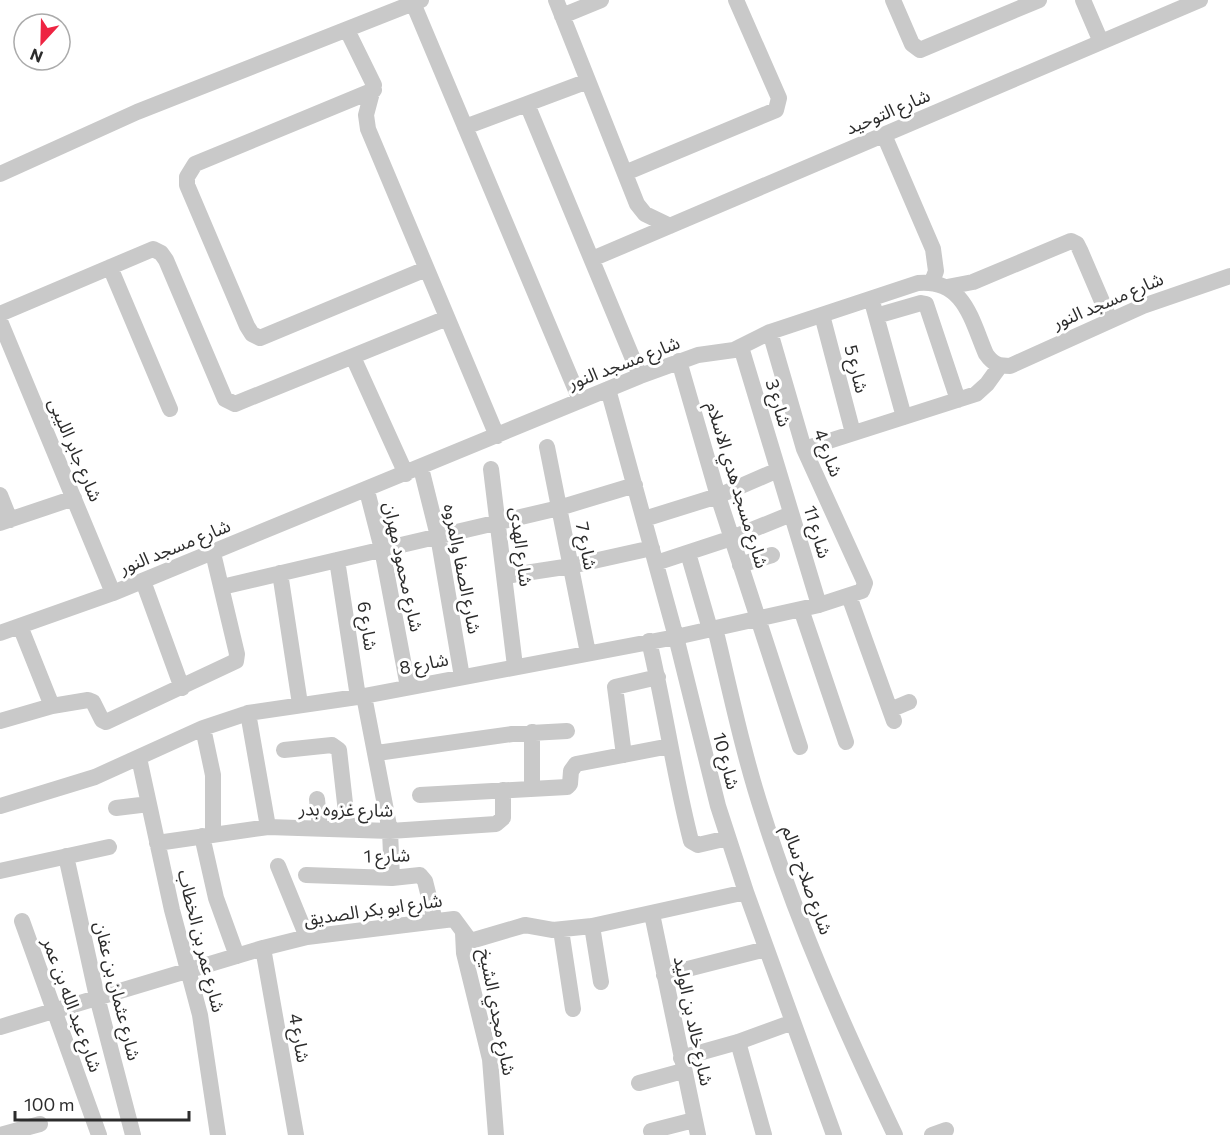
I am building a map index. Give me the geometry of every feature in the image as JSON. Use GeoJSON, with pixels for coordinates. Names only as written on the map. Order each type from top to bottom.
{"type":"FeatureCollection","features":[{"type":"Feature","properties":{"kind":"street"},"geometry":{"type":"LineString","coordinates":[[600,0],[559,8],[637,204],[645,214],[657,222],[670,226]]}},
{"type":"Feature","properties":{"kind":"street"},"geometry":{"type":"LineString","coordinates":[[625,173],[776,110],[778,98],[736,0]]}},
{"type":"Feature","properties":{"kind":"street"},"geometry":{"type":"LineString","coordinates":[[893,0],[912,44],[920,50],[1039,0]]}},
{"type":"Feature","properties":{"kind":"street"},"geometry":{"type":"LineString","coordinates":[[1083,0],[1101,42]]}},
{"type":"Feature","properties":{"kind":"street","name":"شارع التوحيد"},"geometry":{"type":"LineString","coordinates":[[592,259],[1200,0]]}},
{"type":"Feature","properties":{"kind":"street"},"geometry":{"type":"LineString","coordinates":[[0,174],[137,112],[417,2],[465,127],[580,400]]}},
{"type":"Feature","properties":{"kind":"street"},"geometry":{"type":"LineString","coordinates":[[347,30],[372,79],[374,90],[366,123],[497,436]]}},
{"type":"Feature","properties":{"kind":"street"},"geometry":{"type":"LineString","coordinates":[[465,127],[588,81]]}},
{"type":"Feature","properties":{"kind":"street"},"geometry":{"type":"LineString","coordinates":[[374,90],[195,164],[187,177],[188,185],[247,326],[252,334],[260,338],[426,269]]}},
{"type":"Feature","properties":{"kind":"street"},"geometry":{"type":"LineString","coordinates":[[527,104],[640,376]]}},
{"type":"Feature","properties":{"kind":"street"},"geometry":{"type":"LineString","coordinates":[[804,449],[958,400],[982,390],[1000,366],[992,362],[986,354],[962,302],[940,284],[933,249],[884,135]]}},
{"type":"Feature","properties":{"kind":"street","name":"شارع مسجد النور"},"geometry":{"type":"LineString","coordinates":[[0,633],[113,593],[213,553],[608,388],[679,362],[741,347],[770,332],[918,283],[973,282],[1071,241],[1077,244],[1080,250],[1110,320]]}},
{"type":"Feature","properties":{"kind":"street"},"geometry":{"type":"LineString","coordinates":[[0,314],[153,249],[161,253],[220,390],[225,399],[235,404],[447,318]]}},
{"type":"Feature","properties":{"kind":"street"},"geometry":{"type":"LineString","coordinates":[[110,267],[170,409]]}},
{"type":"Feature","properties":{"kind":"street","name":"شارع مسجد النور"},"geometry":{"type":"LineString","coordinates":[[1000,366],[1010,366],[1110,320],[1176,293],[1230,276]]}},
{"type":"Feature","properties":{"kind":"street"},"geometry":{"type":"LineString","coordinates":[[872,298],[904,417]]}},
{"type":"Feature","properties":{"kind":"street"},"geometry":{"type":"LineString","coordinates":[[876,316],[926,304],[958,400]]}},
{"type":"Feature","properties":{"kind":"street","name":"شارع 5"},"geometry":{"type":"LineString","coordinates":[[822,315],[853,433]]}},
{"type":"Feature","properties":{"kind":"street","name":"شارع جابر الليبى"},"geometry":{"type":"LineString","coordinates":[[0,321],[113,593]]}},
{"type":"Feature","properties":{"kind":"street","name":"شارع 4"},"geometry":{"type":"LineString","coordinates":[[770,332],[804,449],[864,586]]}},
{"type":"Feature","properties":{"kind":"street","name":"شارع 3"},"geometry":{"type":"LineString","coordinates":[[741,347],[778,470]]}},
{"type":"Feature","properties":{"kind":"street","name":"شارع الصفا والمروه"},"geometry":{"type":"LineString","coordinates":[[353,357],[413,471],[438,536],[462,677]]}},
{"type":"Feature","properties":{"kind":"street","name":"شارع مسجد هدي الاسلام"},"geometry":{"type":"LineString","coordinates":[[679,362],[718,496],[800,747]]}},
{"type":"Feature","properties":{"kind":"street","name":"شارع 10"},"geometry":{"type":"LineString","coordinates":[[608,388],[728,837],[834,1135]]}},
{"type":"Feature","properties":{"kind":"street","name":"شارع 7"},"geometry":{"type":"LineString","coordinates":[[547,447],[588,653]]}},
{"type":"Feature","properties":{"kind":"street","name":"شارع الهدى"},"geometry":{"type":"LineString","coordinates":[[491,469],[515,666]]}},
{"type":"Feature","properties":{"kind":"street"},"geometry":{"type":"LineString","coordinates":[[644,519],[718,496],[778,470]]}},
{"type":"Feature","properties":{"kind":"street","name":"شارع 11"},"geometry":{"type":"LineString","coordinates":[[778,470],[819,605]]}},
{"type":"Feature","properties":{"kind":"street"},"geometry":{"type":"LineString","coordinates":[[222,587],[559,508],[634,485]]}},
{"type":"Feature","properties":{"kind":"street","name":"شارع محمود مهران"},"geometry":{"type":"LineString","coordinates":[[366,491],[382,549],[408,687]]}},
{"type":"Feature","properties":{"kind":"street"},"geometry":{"type":"LineString","coordinates":[[0,495],[5,521],[74,498]]}},
{"type":"Feature","properties":{"kind":"street"},"geometry":{"type":"LineString","coordinates":[[505,576],[654,555],[688,553],[791,514]]}},
{"type":"Feature","properties":{"kind":"street"},"geometry":{"type":"LineString","coordinates":[[0,721],[52,706],[88,700],[93,702],[102,720],[106,722],[233,664],[237,658],[213,553]]}},
{"type":"Feature","properties":{"kind":"street"},"geometry":{"type":"LineString","coordinates":[[688,553],[712,628]]}},
{"type":"Feature","properties":{"kind":"street"},"geometry":{"type":"LineString","coordinates":[[740,565],[772,555]]}},
{"type":"Feature","properties":{"kind":"street","name":"شارع 6"},"geometry":{"type":"LineString","coordinates":[[337,560],[361,697],[377,753],[390,831],[392,878]]}},
{"type":"Feature","properties":{"kind":"street"},"geometry":{"type":"LineString","coordinates":[[280,573],[300,704]]}},
{"type":"Feature","properties":{"kind":"street"},"geometry":{"type":"LineString","coordinates":[[143,581],[182,688]]}},
{"type":"Feature","properties":{"kind":"street","name":"شارع 8"},"geometry":{"type":"LineString","coordinates":[[0,806],[95,777],[203,728],[248,712],[361,697],[676,637],[819,605],[849,596],[864,586]]}},
{"type":"Feature","properties":{"kind":"street"},"geometry":{"type":"LineString","coordinates":[[849,596],[892,716],[909,702]]}},
{"type":"Feature","properties":{"kind":"street"},"geometry":{"type":"LineString","coordinates":[[801,609],[846,742]]}},
{"type":"Feature","properties":{"kind":"street"},"geometry":{"type":"LineString","coordinates":[[20,626],[52,706]]}},
{"type":"Feature","properties":{"kind":"street","name":"شارع صلاح سالم"},"geometry":{"type":"LineString","coordinates":[[712,628],[748,765],[779,861],[832,999],[895,1135]]}},
{"type":"Feature","properties":{"kind":"street"},"geometry":{"type":"LineString","coordinates":[[650,641],[674,775],[691,841],[698,845],[728,837]]}},
{"type":"Feature","properties":{"kind":"street"},"geometry":{"type":"LineString","coordinates":[[624,755],[615,687],[658,677]]}},
{"type":"Feature","properties":{"kind":"street"},"geometry":{"type":"LineString","coordinates":[[248,712],[268,827]]}},
{"type":"Feature","properties":{"kind":"street"},"geometry":{"type":"LineString","coordinates":[[203,728],[213,775],[208,835],[216,898],[237,956]]}},
{"type":"Feature","properties":{"kind":"street"},"geometry":{"type":"LineString","coordinates":[[377,753],[532,732],[567,731]]}},
{"type":"Feature","properties":{"kind":"street"},"geometry":{"type":"LineString","coordinates":[[532,732],[532,789]]}},
{"type":"Feature","properties":{"kind":"street"},"geometry":{"type":"LineString","coordinates":[[284,750],[332,745],[339,750],[348,830]]}},
{"type":"Feature","properties":{"kind":"street"},"geometry":{"type":"LineString","coordinates":[[420,795],[567,787],[576,764],[670,746]]}},
{"type":"Feature","properties":{"kind":"street","name":"شارع عمر بن الخطاب"},"geometry":{"type":"LineString","coordinates":[[139,758],[208,1060],[218,1135]]}},
{"type":"Feature","properties":{"kind":"street","name":"شارع غزوه بدر"},"geometry":{"type":"LineString","coordinates":[[158,843],[268,827],[390,831],[499,824],[503,818],[503,790]]}},
{"type":"Feature","properties":{"kind":"street"},"geometry":{"type":"LineString","coordinates":[[317,799],[320,829]]}},
{"type":"Feature","properties":{"kind":"street"},"geometry":{"type":"LineString","coordinates":[[116,808],[149,804]]}},
{"type":"Feature","properties":{"kind":"street"},"geometry":{"type":"LineString","coordinates":[[0,871],[109,847]]}},
{"type":"Feature","properties":{"kind":"street","name":"شارع عثمان بن عفان"},"geometry":{"type":"LineString","coordinates":[[66,856],[97,997],[133,1135]]}},
{"type":"Feature","properties":{"kind":"street"},"geometry":{"type":"LineString","coordinates":[[278,866],[307,937]]}},
{"type":"Feature","properties":{"kind":"street","name":"شارع 1"},"geometry":{"type":"LineString","coordinates":[[306,875],[392,878],[416,874],[424,877],[435,921]]}},
{"type":"Feature","properties":{"kind":"street","name":"شارع ابو بكر الصديق"},"geometry":{"type":"LineString","coordinates":[[0,1027],[263,948],[307,937],[454,919],[460,924],[463,933],[474,940],[525,925],[561,930],[592,926],[746,892]]}},
{"type":"Feature","properties":{"kind":"street","name":"شارع خالد بن الوليد"},"geometry":{"type":"LineString","coordinates":[[652,914],[696,1128]]}},
{"type":"Feature","properties":{"kind":"street","name":"شارع عبد الله بن عمر"},"geometry":{"type":"LineString","coordinates":[[22,921],[99,1135]]}},
{"type":"Feature","properties":{"kind":"street"},"geometry":{"type":"LineString","coordinates":[[592,926],[602,982]]}},
{"type":"Feature","properties":{"kind":"street"},"geometry":{"type":"LineString","coordinates":[[561,930],[573,1009]]}},
{"type":"Feature","properties":{"kind":"street","name":"شارع مجدي الشيخ"},"geometry":{"type":"LineString","coordinates":[[463,933],[464,953],[490,1059],[496,1135]]}},
{"type":"Feature","properties":{"kind":"street","name":"شارع 4"},"geometry":{"type":"LineString","coordinates":[[263,948],[297,1135]]}},
{"type":"Feature","properties":{"kind":"street"},"geometry":{"type":"LineString","coordinates":[[664,975],[766,949]]}},
{"type":"Feature","properties":{"kind":"street"},"geometry":{"type":"LineString","coordinates":[[639,1083],[682,1064],[793,1022]]}},
{"type":"Feature","properties":{"kind":"street"},"geometry":{"type":"LineString","coordinates":[[738,1042],[764,1135]]}},
{"type":"Feature","properties":{"kind":"street"},"geometry":{"type":"LineString","coordinates":[[0,1135],[40,1124]]}},
{"type":"Feature","properties":{"kind":"street"},"geometry":{"type":"LineString","coordinates":[[651,1131],[696,1128]]}}]}
